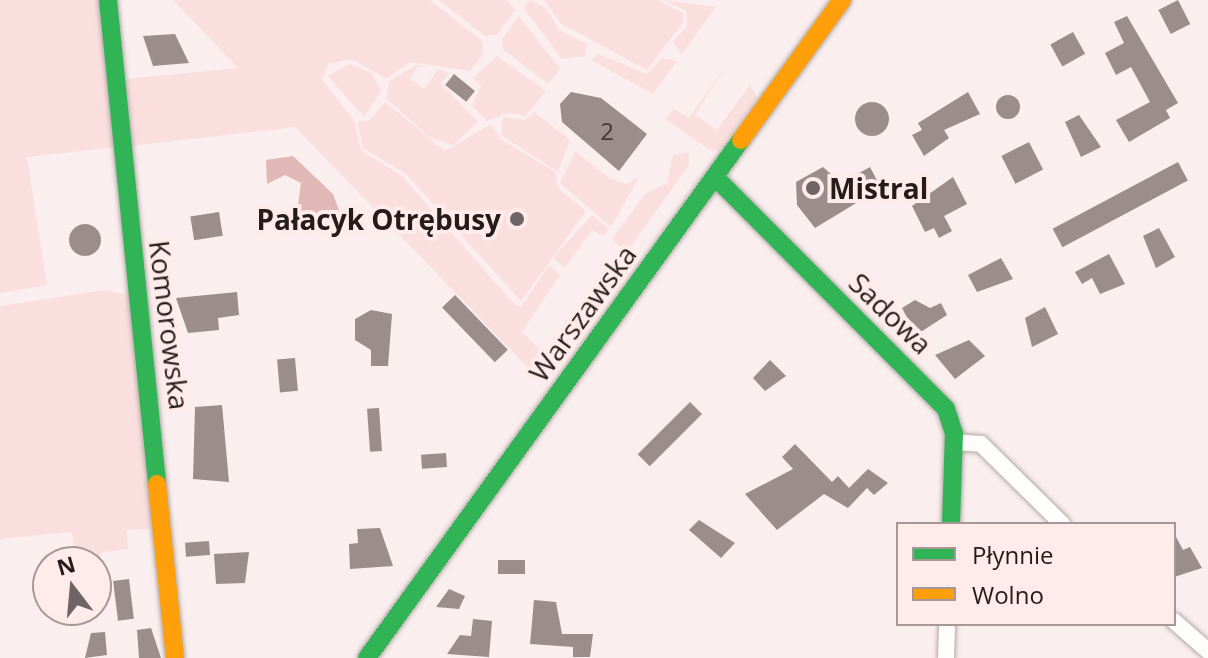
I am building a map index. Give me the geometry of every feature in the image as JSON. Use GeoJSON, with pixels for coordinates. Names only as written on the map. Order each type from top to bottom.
{"type":"FeatureCollection","features":[{"type":"Feature","properties":{"kind":"street","name":"Komorowska"},"geometry":{"type":"LineString","coordinates":[[108,0],[175,658]]}},
{"type":"Feature","properties":{"kind":"street","name":"Warszawska"},"geometry":{"type":"LineString","coordinates":[[367,658],[842,0]]}},
{"type":"Feature","properties":{"kind":"street","name":"Sadowa"},"geometry":{"type":"LineString","coordinates":[[715,177],[937,398],[954,442],[951,522]]}},
{"type":"Feature","properties":{"kind":"street"},"geometry":{"type":"LineString","coordinates":[[954,442],[981,444],[1060,522]]}},
{"type":"Feature","properties":{"kind":"street"},"geometry":{"type":"LineString","coordinates":[[1176,623],[1208,651]]}},
{"type":"Feature","properties":{"kind":"street"},"geometry":{"type":"LineString","coordinates":[[946,658],[947,626]]}},
{"type":"Feature","properties":{"kind":"shaded area"},"geometry":{"type":"Polygon","coordinates":[[[0,0],[103,0],[116,147],[27,157],[47,285],[0,293],[0,0]]]}},
{"type":"Feature","properties":{"kind":"shaded area"},"geometry":{"type":"Polygon","coordinates":[[[173,0],[430,0],[482,41],[484,53],[470,71],[410,62],[386,79],[352,59],[328,64],[322,80],[354,120],[361,150],[403,177],[513,303],[521,307],[549,265],[560,275],[522,332],[545,355],[536,376],[295,127],[131,146],[125,79],[238,68],[173,0]]]}},
{"type":"Feature","properties":{"kind":"shaded area"},"geometry":{"type":"Polygon","coordinates":[[[439,0],[507,0],[515,10],[497,35],[485,36],[439,0]]]}},
{"type":"Feature","properties":{"kind":"shaded area"},"geometry":{"type":"Polygon","coordinates":[[[530,0],[546,8],[559,30],[587,44],[585,56],[562,59],[524,8],[530,0]]]}},
{"type":"Feature","properties":{"kind":"shaded area"},"geometry":{"type":"Polygon","coordinates":[[[544,0],[658,0],[683,13],[684,21],[647,70],[560,23],[544,0]]]}},
{"type":"Feature","properties":{"kind":"shaded area"},"geometry":{"type":"Polygon","coordinates":[[[663,0],[716,7],[681,55],[673,41],[686,28],[687,11],[663,0]]]}},
{"type":"Feature","properties":{"kind":"shaded area"},"geometry":{"type":"Polygon","coordinates":[[[519,16],[560,69],[548,84],[503,49],[502,39],[519,16]]]}},
{"type":"Feature","properties":{"kind":"shaded area"},"geometry":{"type":"Polygon","coordinates":[[[598,54],[647,74],[662,58],[677,61],[653,94],[591,60],[598,54]]]}},
{"type":"Feature","properties":{"kind":"shaded area"},"geometry":{"type":"Polygon","coordinates":[[[497,56],[546,91],[526,116],[507,113],[487,121],[472,106],[481,86],[473,78],[497,56]]]}},
{"type":"Feature","properties":{"kind":"shaded area"},"geometry":{"type":"Polygon","coordinates":[[[349,64],[372,73],[381,91],[364,117],[328,76],[349,64]]]}},
{"type":"Feature","properties":{"kind":"shaded area"},"geometry":{"type":"Polygon","coordinates":[[[417,65],[429,67],[417,67],[410,79],[424,89],[438,69],[449,73],[441,84],[478,122],[453,145],[429,137],[386,98],[389,81],[417,65]]]}},
{"type":"Feature","properties":{"kind":"shaded area"},"geometry":{"type":"Polygon","coordinates":[[[726,66],[695,115],[717,130],[750,85],[757,98],[720,149],[711,151],[665,119],[674,109],[689,118],[726,66]]]}},
{"type":"Feature","properties":{"kind":"shaded area"},"geometry":{"type":"Polygon","coordinates":[[[385,102],[445,151],[491,124],[501,139],[555,172],[559,189],[586,211],[521,301],[406,174],[363,148],[357,121],[369,121],[385,102]]]}},
{"type":"Feature","properties":{"kind":"shaded area"},"geometry":{"type":"Polygon","coordinates":[[[534,112],[570,140],[558,172],[501,135],[503,117],[524,120],[534,112]]]}},
{"type":"Feature","properties":{"kind":"shaded area"},"geometry":{"type":"Polygon","coordinates":[[[575,151],[609,178],[627,184],[639,177],[611,227],[560,183],[575,151]]]}},
{"type":"Feature","properties":{"kind":"shaded area"},"geometry":{"type":"Polygon","coordinates":[[[688,152],[689,165],[626,253],[612,239],[645,194],[667,183],[673,155],[688,152]]]}},
{"type":"Feature","properties":{"kind":"shaded area"},"geometry":{"type":"Polygon","coordinates":[[[293,156],[333,194],[340,213],[303,219],[297,211],[301,183],[285,175],[267,184],[266,160],[293,156]]]}},
{"type":"Feature","properties":{"kind":"shaded area"},"geometry":{"type":"Polygon","coordinates":[[[592,215],[609,229],[603,236],[592,230],[565,268],[553,258],[592,215]]]}},
{"type":"Feature","properties":{"kind":"shaded area"},"geometry":{"type":"Polygon","coordinates":[[[104,290],[134,296],[153,529],[127,530],[128,549],[112,551],[112,546],[74,546],[72,532],[0,539],[0,306],[104,290]]]}},
{"type":"Feature","properties":{"kind":"building"},"geometry":{"type":"Polygon","coordinates":[[[1178,0],[1190,24],[1171,34],[1158,10],[1178,0]]]}},
{"type":"Feature","properties":{"kind":"building"},"geometry":{"type":"Polygon","coordinates":[[[1127,16],[1178,103],[1166,110],[1170,118],[1129,142],[1116,120],[1150,102],[1131,67],[1116,75],[1105,53],[1124,43],[1114,22],[1127,16]]]}},
{"type":"Feature","properties":{"kind":"building"},"geometry":{"type":"Polygon","coordinates":[[[1073,32],[1085,54],[1062,66],[1050,45],[1073,32]]]}},
{"type":"Feature","properties":{"kind":"building"},"geometry":{"type":"Polygon","coordinates":[[[175,34],[189,63],[153,66],[143,36],[175,34]]]}},
{"type":"Feature","properties":{"kind":"building"},"geometry":{"type":"Polygon","coordinates":[[[454,74],[475,91],[466,102],[445,85],[454,74]]]}},
{"type":"Feature","properties":{"kind":"building"},"geometry":{"type":"Polygon","coordinates":[[[571,92],[601,98],[647,134],[619,171],[562,122],[560,104],[571,92]]]}},
{"type":"Feature","properties":{"kind":"building"},"geometry":{"type":"Polygon","coordinates":[[[968,92],[980,114],[944,130],[949,138],[924,156],[912,135],[922,130],[918,123],[968,92]]]}},
{"type":"Feature","properties":{"kind":"building"},"geometry":{"type":"Polygon","coordinates":[[[1008,95],[1017,98],[1020,107],[1017,116],[1008,119],[999,116],[996,107],[999,98],[1008,95]]]}},
{"type":"Feature","properties":{"kind":"building"},"geometry":{"type":"Polygon","coordinates":[[[872,102],[884,107],[889,119],[884,131],[872,136],[860,131],[855,119],[860,107],[872,102]]]}},
{"type":"Feature","properties":{"kind":"building"},"geometry":{"type":"Polygon","coordinates":[[[1079,115],[1101,147],[1081,157],[1065,122],[1079,115]]]}},
{"type":"Feature","properties":{"kind":"building"},"geometry":{"type":"Polygon","coordinates":[[[1029,142],[1043,170],[1015,184],[1001,156],[1029,142]]]}},
{"type":"Feature","properties":{"kind":"building"},"geometry":{"type":"Polygon","coordinates":[[[1178,162],[1188,181],[1062,247],[1053,229],[1178,162]]]}},
{"type":"Feature","properties":{"kind":"building"},"geometry":{"type":"Polygon","coordinates":[[[823,167],[841,183],[870,167],[881,188],[815,228],[797,205],[796,182],[823,167]]]}},
{"type":"Feature","properties":{"kind":"building"},"geometry":{"type":"Polygon","coordinates":[[[953,177],[967,204],[944,216],[952,231],[939,238],[934,228],[925,232],[912,206],[953,177]]]}},
{"type":"Feature","properties":{"kind":"building"},"geometry":{"type":"Polygon","coordinates":[[[219,212],[223,236],[194,240],[190,217],[219,212]]]}},
{"type":"Feature","properties":{"kind":"building"},"geometry":{"type":"Polygon","coordinates":[[[85,224],[96,229],[101,240],[96,251],[85,256],[74,251],[69,240],[74,229],[85,224]]]}},
{"type":"Feature","properties":{"kind":"building"},"geometry":{"type":"Polygon","coordinates":[[[1159,228],[1175,257],[1156,268],[1143,236],[1159,228]]]}},
{"type":"Feature","properties":{"kind":"building"},"geometry":{"type":"Polygon","coordinates":[[[1109,254],[1125,284],[1100,294],[1092,278],[1082,284],[1075,272],[1109,254]]]}},
{"type":"Feature","properties":{"kind":"building"},"geometry":{"type":"Polygon","coordinates":[[[1001,258],[1013,279],[977,292],[968,275],[1001,258]]]}},
{"type":"Feature","properties":{"kind":"building"},"geometry":{"type":"Polygon","coordinates":[[[237,292],[239,315],[218,318],[219,330],[188,333],[176,298],[237,292]]]}},
{"type":"Feature","properties":{"kind":"building"},"geometry":{"type":"Polygon","coordinates":[[[455,295],[508,350],[495,362],[442,308],[455,295]]]}},
{"type":"Feature","properties":{"kind":"building"},"geometry":{"type":"Polygon","coordinates":[[[915,300],[930,308],[941,303],[947,315],[916,335],[902,308],[915,300]]]}},
{"type":"Feature","properties":{"kind":"building"},"geometry":{"type":"Polygon","coordinates":[[[1045,307],[1058,334],[1032,347],[1025,318],[1045,307]]]}},
{"type":"Feature","properties":{"kind":"building"},"geometry":{"type":"Polygon","coordinates":[[[371,310],[392,314],[388,366],[371,366],[371,350],[355,340],[355,319],[371,310]]]}},
{"type":"Feature","properties":{"kind":"building"},"geometry":{"type":"Polygon","coordinates":[[[969,340],[985,356],[955,379],[935,355],[969,340]]]}},
{"type":"Feature","properties":{"kind":"building"},"geometry":{"type":"Polygon","coordinates":[[[295,358],[298,391],[280,392],[277,360],[295,358]]]}},
{"type":"Feature","properties":{"kind":"building"},"geometry":{"type":"Polygon","coordinates":[[[770,360],[786,376],[765,391],[753,378],[770,360]]]}},
{"type":"Feature","properties":{"kind":"building"},"geometry":{"type":"Polygon","coordinates":[[[690,402],[702,414],[650,466],[638,454],[690,402]]]}},
{"type":"Feature","properties":{"kind":"building"},"geometry":{"type":"Polygon","coordinates":[[[222,405],[229,482],[193,479],[195,407],[222,405]]]}},
{"type":"Feature","properties":{"kind":"building"},"geometry":{"type":"Polygon","coordinates":[[[379,408],[382,451],[370,452],[367,409],[379,408]]]}},
{"type":"Feature","properties":{"kind":"building"},"geometry":{"type":"Polygon","coordinates":[[[795,444],[832,482],[838,476],[849,488],[868,469],[888,483],[874,495],[867,488],[848,508],[824,494],[777,530],[745,494],[793,469],[782,457],[795,444]]]}},
{"type":"Feature","properties":{"kind":"building"},"geometry":{"type":"Polygon","coordinates":[[[446,453],[447,467],[422,469],[421,455],[446,453]]]}},
{"type":"Feature","properties":{"kind":"building"},"geometry":{"type":"Polygon","coordinates":[[[699,520],[735,543],[721,558],[689,530],[699,520]]]}},
{"type":"Feature","properties":{"kind":"building"},"geometry":{"type":"Polygon","coordinates":[[[380,528],[393,566],[350,569],[349,544],[358,543],[357,529],[380,528]]]}},
{"type":"Feature","properties":{"kind":"building"},"geometry":{"type":"Polygon","coordinates":[[[1176,537],[1183,550],[1190,547],[1202,568],[1176,576],[1176,537]]]}},
{"type":"Feature","properties":{"kind":"building"},"geometry":{"type":"Polygon","coordinates":[[[209,541],[210,555],[186,557],[185,543],[209,541]]]}},
{"type":"Feature","properties":{"kind":"building"},"geometry":{"type":"Polygon","coordinates":[[[249,552],[245,583],[216,584],[214,554],[249,552]]]}},
{"type":"Feature","properties":{"kind":"building"},"geometry":{"type":"Polygon","coordinates":[[[498,560],[525,560],[525,574],[498,574],[498,560]]]}},
{"type":"Feature","properties":{"kind":"building"},"geometry":{"type":"Polygon","coordinates":[[[129,579],[134,619],[118,621],[113,581],[129,579]]]}},
{"type":"Feature","properties":{"kind":"building"},"geometry":{"type":"Polygon","coordinates":[[[449,589],[465,596],[459,609],[436,607],[449,589]]]}},
{"type":"Feature","properties":{"kind":"building"},"geometry":{"type":"Polygon","coordinates":[[[534,600],[556,602],[562,634],[593,634],[590,657],[573,657],[573,647],[530,644],[534,600]]]}},
{"type":"Feature","properties":{"kind":"building"},"geometry":{"type":"Polygon","coordinates":[[[473,619],[492,621],[489,657],[447,654],[460,635],[471,636],[473,619]]]}},
{"type":"Feature","properties":{"kind":"building"},"geometry":{"type":"Polygon","coordinates":[[[151,628],[161,658],[139,658],[137,630],[151,628]]]}},
{"type":"Feature","properties":{"kind":"building"},"geometry":{"type":"Polygon","coordinates":[[[105,632],[107,655],[85,658],[91,633],[105,632]]]}},
{"type":"Feature","properties":{"kind":"traffic: fast"},"geometry":{"type":"LineString","coordinates":[[108,0],[157,484]]}},
{"type":"Feature","properties":{"kind":"traffic: fast"},"geometry":{"type":"LineString","coordinates":[[367,658],[741,140]]}},
{"type":"Feature","properties":{"kind":"traffic: fast"},"geometry":{"type":"LineString","coordinates":[[715,177],[946,409],[954,433],[951,522]]}},
{"type":"Feature","properties":{"kind":"traffic: slow"},"geometry":{"type":"LineString","coordinates":[[741,140],[842,0]]}},
{"type":"Feature","properties":{"kind":"traffic: slow"},"geometry":{"type":"LineString","coordinates":[[157,484],[175,658]]}},
{"type":"Feature","properties":{"kind":"place","name":"Mistral"},"geometry":{"type":"Point","coordinates":[813,188]}},
{"type":"Feature","properties":{"kind":"place","name":"Pałacyk Otrębusy"},"geometry":{"type":"Point","coordinates":[517,219]}}]}
